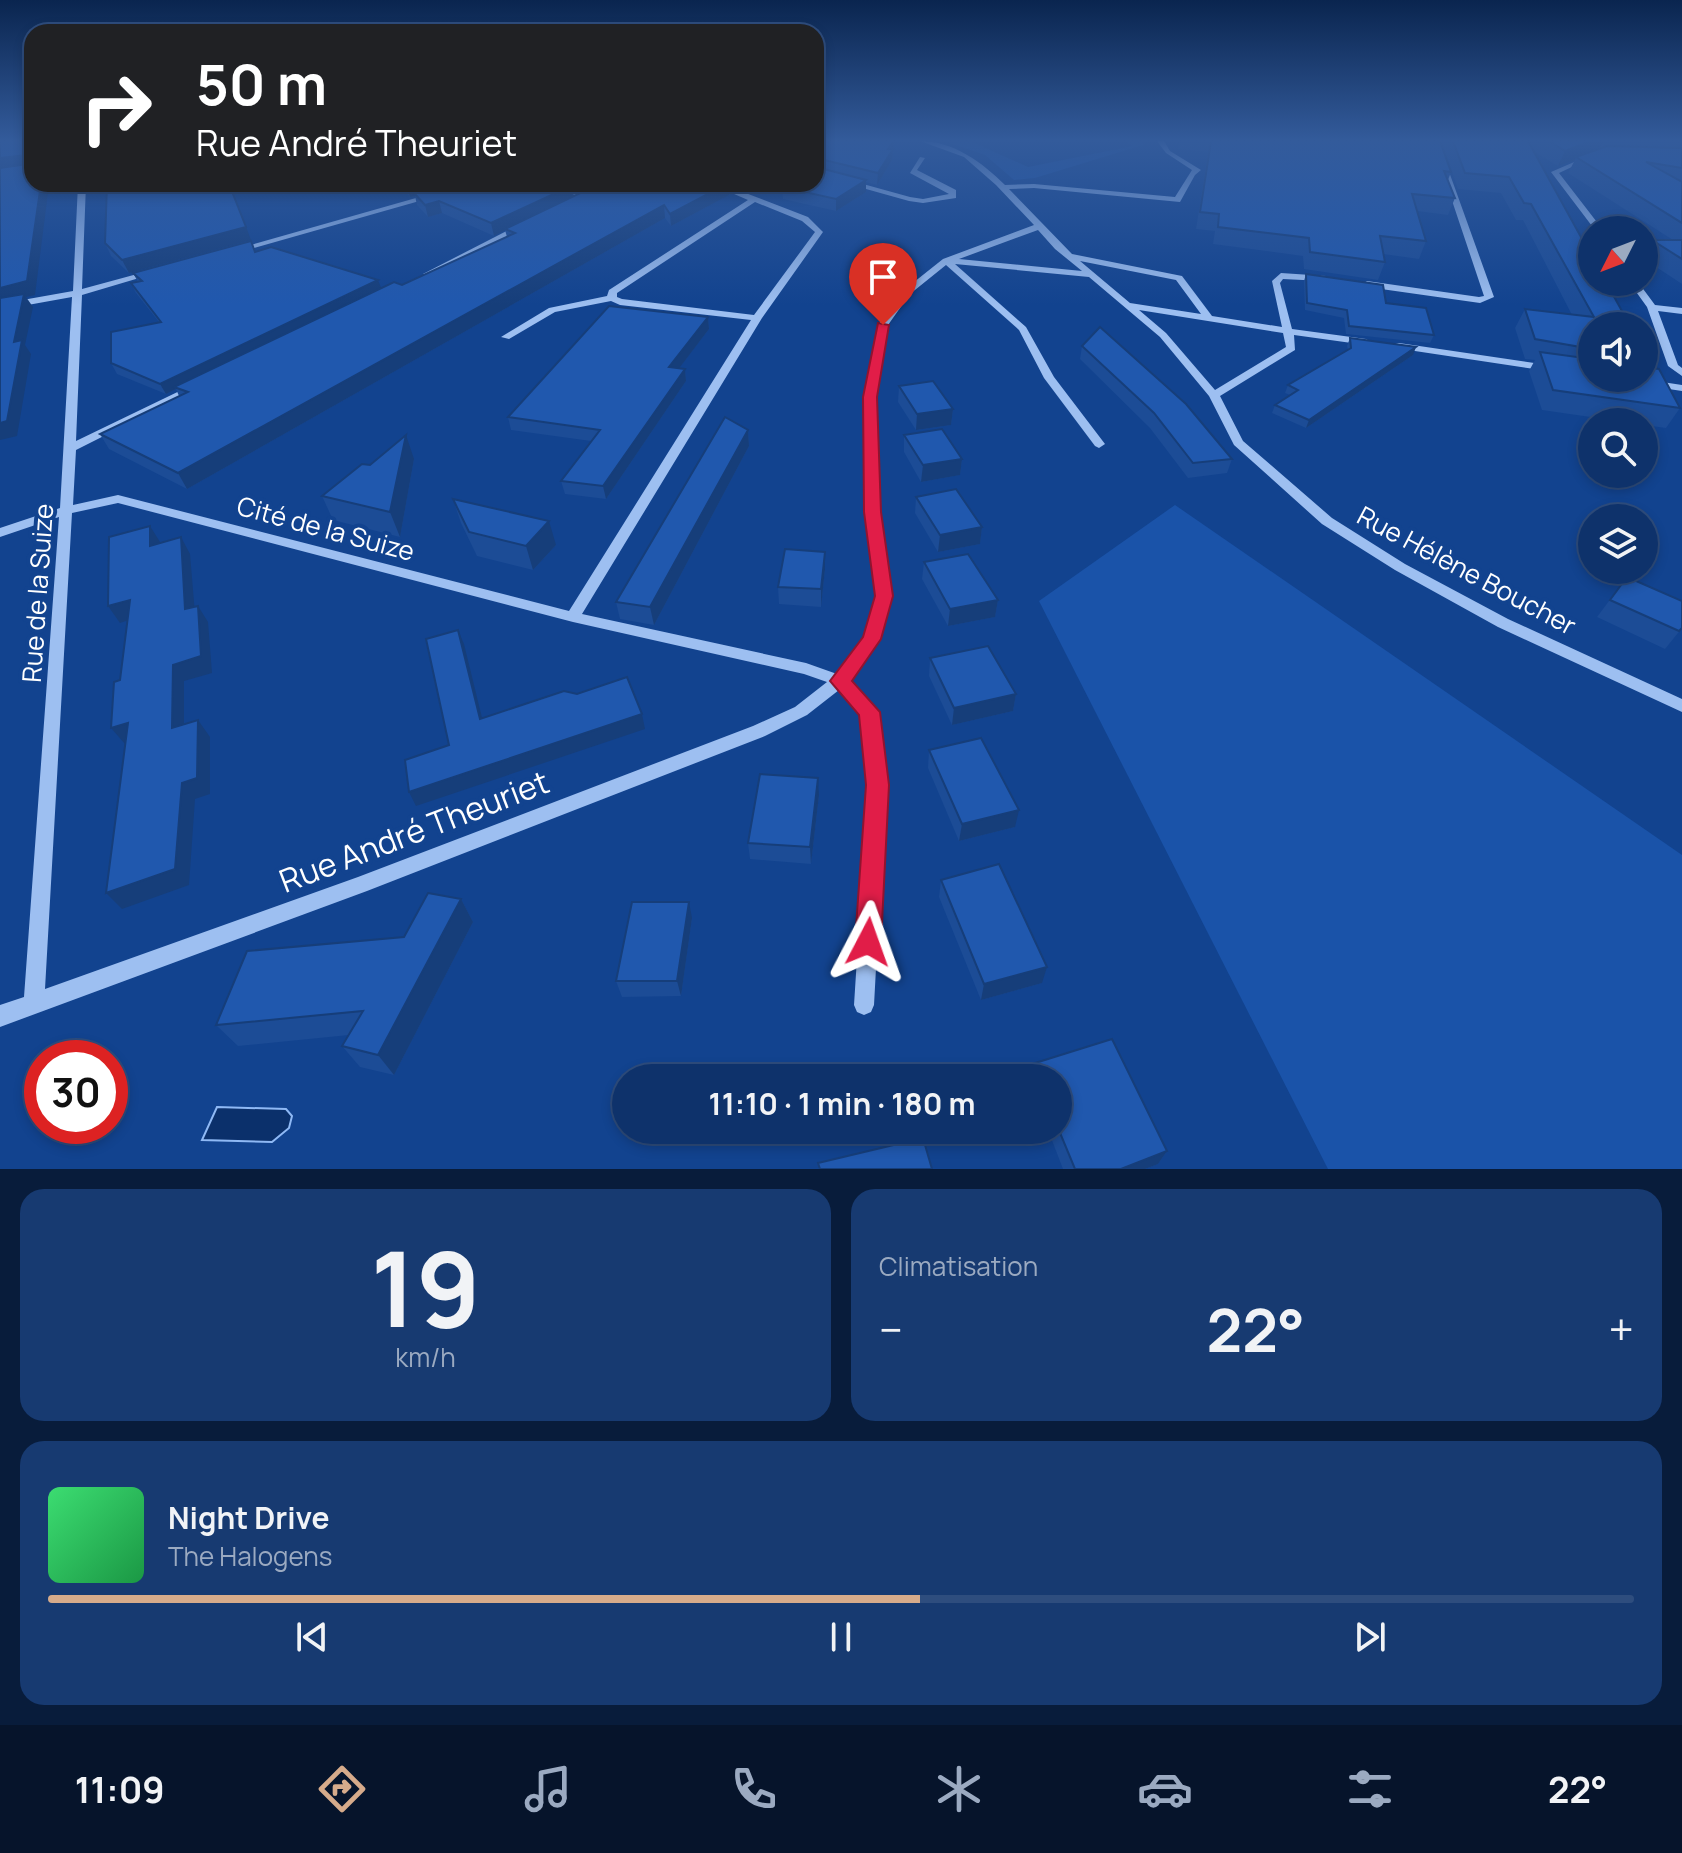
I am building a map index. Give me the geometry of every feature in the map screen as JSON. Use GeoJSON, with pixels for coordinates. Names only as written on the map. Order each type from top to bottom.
{"type":"FeatureCollection","features":[{"type":"Feature","properties":{"kind":"street","name":"Rue de la Suize"},"geometry":{"type":"LineString","coordinates":[[34,1004],[70,448],[82,196]]}},
{"type":"Feature","properties":{"kind":"street"},"geometry":{"type":"LineString","coordinates":[[225,253],[433,196]]}},
{"type":"Feature","properties":{"kind":"street"},"geometry":{"type":"LineString","coordinates":[[572,202],[586,196]]}},
{"type":"Feature","properties":{"kind":"street"},"geometry":{"type":"LineString","coordinates":[[573,617],[757,318],[819,232],[805,219],[745,196]]}},
{"type":"Feature","properties":{"kind":"street"},"geometry":{"type":"LineString","coordinates":[[897,196],[923,201],[953,196]]}},
{"type":"Feature","properties":{"kind":"street","name":"Rue Hélène Boucher"},"geometry":{"type":"LineString","coordinates":[[1009,196],[1069,257],[1163,335],[1214,395],[1238,443],[1327,521],[1400,567],[1503,623],[1682,706]]}},
{"type":"Feature","properties":{"kind":"street"},"geometry":{"type":"LineString","coordinates":[[1132,196],[1177,200],[1180,196]]}},
{"type":"Feature","properties":{"kind":"street"},"geometry":{"type":"LineString","coordinates":[[1356,283],[1480,300],[1489,297],[1454,196]]}},
{"type":"Feature","properties":{"kind":"street"},"geometry":{"type":"LineString","coordinates":[[1573,196],[1588,216]]}},
{"type":"Feature","properties":{"kind":"street"},"geometry":{"type":"LineString","coordinates":[[612,298],[612,292],[754,199]]}},
{"type":"Feature","properties":{"kind":"street"},"geometry":{"type":"LineString","coordinates":[[413,281],[532,222]]}},
{"type":"Feature","properties":{"kind":"street","name":"Rue André Theuriet"},"geometry":{"type":"LineString","coordinates":[[0,1016],[360,885],[759,731],[801,711],[840,681],[872,639],[884,596],[872,512],[870,397],[883,325],[907,292],[946,261],[1037,227]]}},
{"type":"Feature","properties":{"kind":"street"},"geometry":{"type":"LineString","coordinates":[[1069,257],[1179,278],[1209,318]]}},
{"type":"Feature","properties":{"kind":"street"},"geometry":{"type":"LineString","coordinates":[[946,261],[1091,275]]}},
{"type":"Feature","properties":{"kind":"street"},"geometry":{"type":"LineString","coordinates":[[946,261],[1023,329],[1049,378],[1099,444]]}},
{"type":"Feature","properties":{"kind":"street"},"geometry":{"type":"LineString","coordinates":[[0,307],[78,293],[164,270]]}},
{"type":"Feature","properties":{"kind":"street"},"geometry":{"type":"LineString","coordinates":[[1214,395],[1291,348],[1275,283],[1281,276],[1295,274],[1341,281]]}},
{"type":"Feature","properties":{"kind":"street"},"geometry":{"type":"LineString","coordinates":[[1644,296],[1652,307],[1673,366],[1682,373]]}},
{"type":"Feature","properties":{"kind":"street"},"geometry":{"type":"LineString","coordinates":[[506,337],[552,310],[612,298],[620,302],[757,318]]}},
{"type":"Feature","properties":{"kind":"street"},"geometry":{"type":"LineString","coordinates":[[1127,305],[1564,370]]}},
{"type":"Feature","properties":{"kind":"street"},"geometry":{"type":"LineString","coordinates":[[1652,307],[1682,311]]}},
{"type":"Feature","properties":{"kind":"street"},"geometry":{"type":"LineString","coordinates":[[70,448],[210,381]]}},
{"type":"Feature","properties":{"kind":"street"},"geometry":{"type":"LineString","coordinates":[[1658,384],[1682,388]]}},
{"type":"Feature","properties":{"kind":"street","name":"Cité de la Suize"},"geometry":{"type":"LineString","coordinates":[[0,533],[66,510],[118,499],[573,617],[806,669],[840,681]]}},
{"type":"Feature","properties":{"kind":"street"},"geometry":{"type":"LineString","coordinates":[[840,681],[870,712],[877,785],[864,1005]]}},
{"type":"Feature","properties":{"kind":"shaded area"},"geometry":{"type":"Polygon","coordinates":[[[1175,505],[1682,855],[1682,1169],[1328,1169],[1039,601],[1175,505]]]}},
{"type":"Feature","properties":{"kind":"shaded area"},"geometry":{"type":"Polygon","coordinates":[[[217,1107],[286,1109],[292,1116],[289,1128],[272,1142],[202,1140],[217,1107]]]}},
{"type":"Feature","properties":{"kind":"building"},"geometry":{"type":"Polygon","coordinates":[[[0,196],[39,196],[27,281],[0,288],[0,196]]]}},
{"type":"Feature","properties":{"kind":"building"},"geometry":{"type":"Polygon","coordinates":[[[107,196],[234,196],[246,227],[122,260],[105,243],[107,196]]]}},
{"type":"Feature","properties":{"kind":"building"},"geometry":{"type":"Polygon","coordinates":[[[416,196],[550,196],[491,223],[439,201],[425,205],[416,196]]]}},
{"type":"Feature","properties":{"kind":"building"},"geometry":{"type":"Polygon","coordinates":[[[575,196],[705,196],[670,214],[664,205],[178,473],[100,434],[188,392],[174,387],[394,282],[402,285],[515,233],[505,229],[575,196]]]}},
{"type":"Feature","properties":{"kind":"building"},"geometry":{"type":"Polygon","coordinates":[[[1203,196],[1412,196],[1426,241],[1380,236],[1385,262],[1310,252],[1309,238],[1218,227],[1219,214],[1200,212],[1203,196]]]}},
{"type":"Feature","properties":{"kind":"building"},"geometry":{"type":"Polygon","coordinates":[[[1520,196],[1558,196],[1578,232],[1578,288],[1531,204],[1524,203],[1520,196]]]}},
{"type":"Feature","properties":{"kind":"building"},"geometry":{"type":"Polygon","coordinates":[[[1638,196],[1682,196],[1682,223],[1638,196]]]}},
{"type":"Feature","properties":{"kind":"building"},"geometry":{"type":"Polygon","coordinates":[[[1658,240],[1682,240],[1682,259],[1658,244],[1658,240]]]}},
{"type":"Feature","properties":{"kind":"building"},"geometry":{"type":"Polygon","coordinates":[[[251,241],[255,252],[271,247],[378,280],[160,384],[111,363],[111,332],[161,322],[131,283],[142,281],[133,273],[251,241]]]}},
{"type":"Feature","properties":{"kind":"building"},"geometry":{"type":"Polygon","coordinates":[[[1306,274],[1383,285],[1386,303],[1426,308],[1434,335],[1349,326],[1347,310],[1307,303],[1306,274]]]}},
{"type":"Feature","properties":{"kind":"building"},"geometry":{"type":"Polygon","coordinates":[[[24,294],[14,342],[22,340],[7,421],[0,423],[0,298],[24,294]]]}},
{"type":"Feature","properties":{"kind":"building"},"geometry":{"type":"Polygon","coordinates":[[[1582,296],[1614,296],[1622,312],[1591,312],[1582,296]]]}},
{"type":"Feature","properties":{"kind":"building"},"geometry":{"type":"Polygon","coordinates":[[[609,306],[708,317],[669,367],[685,369],[603,486],[561,481],[600,430],[508,417],[609,306]]]}},
{"type":"Feature","properties":{"kind":"building"},"geometry":{"type":"Polygon","coordinates":[[[1525,309],[1578,315],[1578,347],[1535,339],[1525,309]]]}},
{"type":"Feature","properties":{"kind":"building"},"geometry":{"type":"Polygon","coordinates":[[[1100,327],[1186,404],[1232,459],[1193,463],[1154,413],[1082,346],[1100,327]]]}},
{"type":"Feature","properties":{"kind":"building"},"geometry":{"type":"Polygon","coordinates":[[[1350,338],[1416,347],[1309,420],[1275,405],[1298,390],[1288,385],[1351,348],[1350,338]]]}},
{"type":"Feature","properties":{"kind":"building"},"geometry":{"type":"Polygon","coordinates":[[[1540,352],[1578,357],[1578,392],[1658,392],[1659,369],[1680,408],[1553,390],[1540,352]]]}},
{"type":"Feature","properties":{"kind":"building"},"geometry":{"type":"Polygon","coordinates":[[[933,381],[953,409],[917,414],[899,386],[933,381]]]}},
{"type":"Feature","properties":{"kind":"building"},"geometry":{"type":"Polygon","coordinates":[[[725,417],[748,430],[650,607],[616,602],[725,417]]]}},
{"type":"Feature","properties":{"kind":"building"},"geometry":{"type":"Polygon","coordinates":[[[942,429],[962,459],[923,465],[904,435],[942,429]]]}},
{"type":"Feature","properties":{"kind":"building"},"geometry":{"type":"Polygon","coordinates":[[[406,435],[390,512],[322,496],[362,464],[370,465],[406,435]]]}},
{"type":"Feature","properties":{"kind":"building"},"geometry":{"type":"Polygon","coordinates":[[[956,489],[982,527],[940,535],[916,497],[956,489]]]}},
{"type":"Feature","properties":{"kind":"building"},"geometry":{"type":"Polygon","coordinates":[[[453,499],[549,521],[526,546],[469,532],[453,499]]]}},
{"type":"Feature","properties":{"kind":"building"},"geometry":{"type":"Polygon","coordinates":[[[150,526],[150,546],[181,537],[185,609],[198,606],[201,656],[173,665],[172,728],[198,720],[197,778],[182,783],[175,869],[106,893],[128,723],[111,728],[114,682],[120,680],[130,600],[108,606],[109,537],[150,526]]]}},
{"type":"Feature","properties":{"kind":"building"},"geometry":{"type":"Polygon","coordinates":[[[785,549],[825,552],[821,589],[778,587],[785,549]]]}},
{"type":"Feature","properties":{"kind":"building"},"geometry":{"type":"Polygon","coordinates":[[[968,554],[998,600],[950,609],[924,562],[968,554]]]}},
{"type":"Feature","properties":{"kind":"building"},"geometry":{"type":"Polygon","coordinates":[[[1622,584],[1643,584],[1682,601],[1682,628],[1679,631],[1610,600],[1622,584]]]}},
{"type":"Feature","properties":{"kind":"building"},"geometry":{"type":"Polygon","coordinates":[[[458,630],[480,719],[564,691],[577,694],[627,677],[642,714],[409,792],[405,760],[449,745],[426,639],[458,630]]]}},
{"type":"Feature","properties":{"kind":"building"},"geometry":{"type":"Polygon","coordinates":[[[988,646],[1016,694],[954,708],[930,658],[988,646]]]}},
{"type":"Feature","properties":{"kind":"building"},"geometry":{"type":"Polygon","coordinates":[[[981,738],[1019,810],[962,824],[929,750],[981,738]]]}},
{"type":"Feature","properties":{"kind":"building"},"geometry":{"type":"Polygon","coordinates":[[[760,774],[818,778],[810,847],[748,843],[760,774]]]}},
{"type":"Feature","properties":{"kind":"building"},"geometry":{"type":"Polygon","coordinates":[[[999,864],[1047,967],[984,984],[941,880],[999,864]]]}},
{"type":"Feature","properties":{"kind":"building"},"geometry":{"type":"Polygon","coordinates":[[[428,893],[461,899],[378,1055],[342,1046],[363,1011],[216,1025],[247,951],[404,937],[428,893]]]}},
{"type":"Feature","properties":{"kind":"building"},"geometry":{"type":"Polygon","coordinates":[[[632,902],[689,902],[677,981],[616,981],[632,902]]]}},
{"type":"Feature","properties":{"kind":"building"},"geometry":{"type":"Polygon","coordinates":[[[1112,1039],[1167,1151],[1121,1169],[1075,1169],[1065,1144],[1072,1144],[1072,1064],[1032,1064],[1112,1039]]]}},
{"type":"Feature","properties":{"kind":"building"},"geometry":{"type":"Polygon","coordinates":[[[898,1144],[925,1144],[932,1169],[820,1169],[818,1163],[898,1144]]]}},
{"type":"Feature","properties":{"kind":"route"},"geometry":{"type":"LineString","coordinates":[[868,942],[877,785],[870,712],[840,681],[872,639],[884,596],[872,512],[870,397],[883,325]]}}]}
